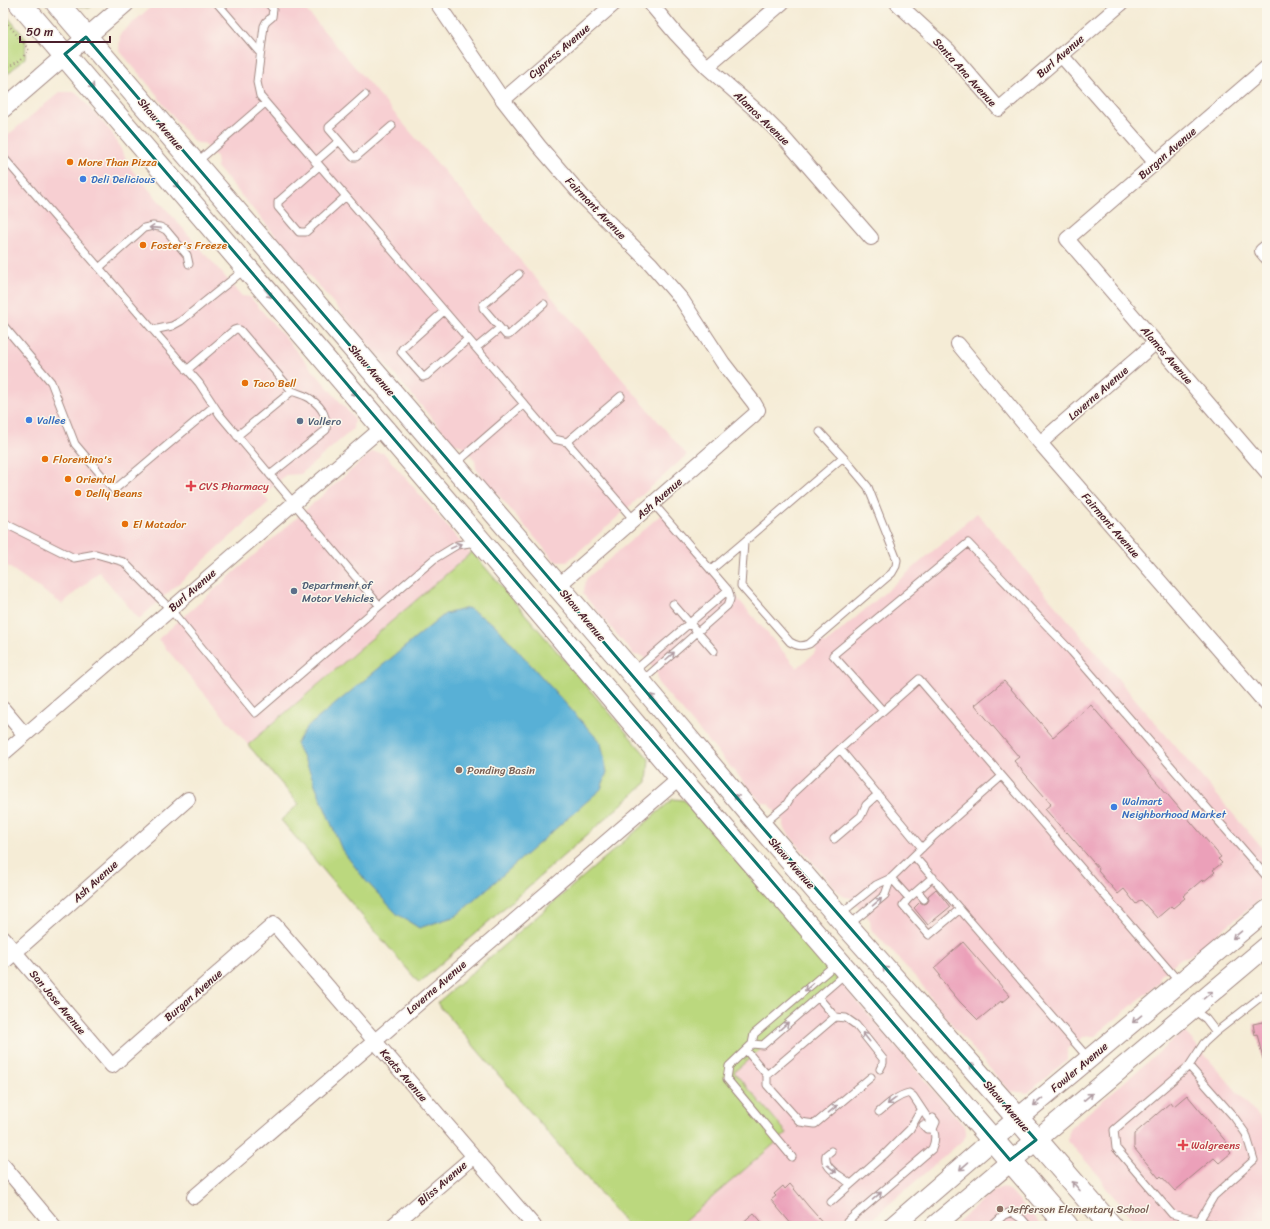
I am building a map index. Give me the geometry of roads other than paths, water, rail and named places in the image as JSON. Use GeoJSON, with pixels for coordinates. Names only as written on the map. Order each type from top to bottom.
{"type":"FeatureCollection","features":[{"type":"Feature","properties":{"kind":"main road"},"geometry":{"type":"LineString","coordinates":[[20,3],[383,427],[680,778],[1067,1226]]}},
{"type":"Feature","properties":{"kind":"main road","name":"Shaw Avenue"},"geometry":{"type":"LineString","coordinates":[[57,3],[453,466],[636,677],[761,826],[1111,1226]]}},
{"type":"Feature","properties":{"kind":"main road"},"geometry":{"type":"LineString","coordinates":[[383,427],[390,425],[397,426],[404,431],[431,463],[453,466]]}},
{"type":"Feature","properties":{"kind":"main road"},"geometry":{"type":"LineString","coordinates":[[480,541],[499,544],[540,588],[552,589],[558,586]]}},
{"type":"Feature","properties":{"kind":"main road"},"geometry":{"type":"LineString","coordinates":[[680,778],[686,773],[693,772],[741,826],[761,826]]}},
{"type":"Feature","properties":{"kind":"main road"},"geometry":{"type":"LineString","coordinates":[[725,830],[778,872],[826,925],[834,928],[843,921]]}},
{"type":"Feature","properties":{"kind":"main road","name":"Fowler Avenue"},"geometry":{"type":"LineString","coordinates":[[893,1226],[1018,1118],[1267,910]]}},
{"type":"Feature","properties":{"kind":"main road"},"geometry":{"type":"LineString","coordinates":[[1240,968],[1255,945],[1267,932]]}},
{"type":"Feature","properties":{"kind":"main road"},"geometry":{"type":"LineString","coordinates":[[934,1226],[1010,1160],[1036,1140],[1267,946]]}},
{"type":"Feature","properties":{"kind":"main road"},"geometry":{"type":"LineString","coordinates":[[1192,1009],[1186,1002],[1186,995],[1210,968],[1220,949]]}},
{"type":"Feature","properties":{"kind":"street"},"geometry":{"type":"LineString","coordinates":[[3,109],[126,3]]}},
{"type":"Feature","properties":{"kind":"street","name":"Fairmont Avenue"},"geometry":{"type":"LineString","coordinates":[[437,3],[503,100],[539,146],[583,197],[651,264],[682,300],[723,363],[758,410]]}},
{"type":"Feature","properties":{"kind":"street","name":"Cypress Avenue"},"geometry":{"type":"LineString","coordinates":[[503,100],[615,3]]}},
{"type":"Feature","properties":{"kind":"street","name":"Alamos Avenue"},"geometry":{"type":"LineString","coordinates":[[650,3],[676,34],[707,67],[758,112],[783,137],[871,238]]}},
{"type":"Feature","properties":{"kind":"street"},"geometry":{"type":"LineString","coordinates":[[707,67],[782,3]]}},
{"type":"Feature","properties":{"kind":"street","name":"Santa Ana Avenue"},"geometry":{"type":"LineString","coordinates":[[897,3],[949,51],[999,109]]}},
{"type":"Feature","properties":{"kind":"street","name":"Burl Avenue"},"geometry":{"type":"LineString","coordinates":[[999,109],[1122,3]]}},
{"type":"Feature","properties":{"kind":"street"},"geometry":{"type":"LineString","coordinates":[[1061,55],[1155,162]]}},
{"type":"Feature","properties":{"kind":"street","name":"Burgan Avenue"},"geometry":{"type":"LineString","coordinates":[[1067,239],[1267,67]]}},
{"type":"Feature","properties":{"kind":"street","name":"Alamos Avenue"},"geometry":{"type":"LineString","coordinates":[[1067,239],[1267,472]]}},
{"type":"Feature","properties":{"kind":"street","name":"Laverne Avenue"},"geometry":{"type":"LineString","coordinates":[[1040,443],[1156,342]]}},
{"type":"Feature","properties":{"kind":"street","name":"Fairmont Avenue"},"geometry":{"type":"LineString","coordinates":[[958,344],[1040,443],[1267,705]]}},
{"type":"Feature","properties":{"kind":"street","name":"Ash Avenue"},"geometry":{"type":"LineString","coordinates":[[558,586],[758,410]]}},
{"type":"Feature","properties":{"kind":"street","name":"Burl Avenue"},"geometry":{"type":"LineString","coordinates":[[3,754],[383,427]]}},
{"type":"Feature","properties":{"kind":"street"},"geometry":{"type":"LineString","coordinates":[[3,709],[25,735]]}},
{"type":"Feature","properties":{"kind":"street","name":"Laverne Avenue"},"geometry":{"type":"LineString","coordinates":[[194,1197],[374,1040],[680,778]]}},
{"type":"Feature","properties":{"kind":"street","name":"Ash Avenue"},"geometry":{"type":"LineString","coordinates":[[3,963],[188,799]]}},
{"type":"Feature","properties":{"kind":"street","name":"Burgan Avenue"},"geometry":{"type":"LineString","coordinates":[[112,1066],[274,924]]}},
{"type":"Feature","properties":{"kind":"street","name":"Keats Avenue"},"geometry":{"type":"LineString","coordinates":[[274,924],[534,1226]]}},
{"type":"Feature","properties":{"kind":"street","name":"San Jose Avenue"},"geometry":{"type":"LineString","coordinates":[[3,938],[112,1066]]}},
{"type":"Feature","properties":{"kind":"street","name":"Bliss Avenue"},"geometry":{"type":"LineString","coordinates":[[392,1226],[474,1156]]}},
{"type":"Feature","properties":{"kind":"street"},"geometry":{"type":"LineString","coordinates":[[3,1165],[54,1226]]}},
{"type":"Feature","properties":{"kind":"lane"},"geometry":{"type":"LineString","coordinates":[[217,3],[260,53]]}},
{"type":"Feature","properties":{"kind":"lane"},"geometry":{"type":"LineString","coordinates":[[268,3],[273,9],[272,14],[264,26],[257,82],[260,96],[554,439],[567,442],[634,520]]}},
{"type":"Feature","properties":{"kind":"lane"},"geometry":{"type":"LineString","coordinates":[[365,95],[329,127],[329,130],[353,157],[356,157],[392,126]]}},
{"type":"Feature","properties":{"kind":"lane"},"geometry":{"type":"LineString","coordinates":[[195,164],[265,103]]}},
{"type":"Feature","properties":{"kind":"lane"},"geometry":{"type":"LineString","coordinates":[[339,141],[278,202],[278,207],[299,232],[306,232],[345,197]]}},
{"type":"Feature","properties":{"kind":"lane"},"geometry":{"type":"LineString","coordinates":[[3,157],[187,370],[237,436],[379,605]]}},
{"type":"Feature","properties":{"kind":"lane"},"geometry":{"type":"LineString","coordinates":[[99,268],[144,228],[153,226],[166,230],[187,255],[189,264]]}},
{"type":"Feature","properties":{"kind":"lane"},"geometry":{"type":"LineString","coordinates":[[153,330],[172,326],[181,321],[247,268]]}},
{"type":"Feature","properties":{"kind":"lane"},"geometry":{"type":"LineString","coordinates":[[519,274],[483,305],[483,308],[506,335],[544,304]]}},
{"type":"Feature","properties":{"kind":"lane"},"geometry":{"type":"LineString","coordinates":[[444,311],[402,349],[401,352],[423,377],[468,339]]}},
{"type":"Feature","properties":{"kind":"lane"},"geometry":{"type":"LineString","coordinates":[[3,325],[51,382],[75,444],[114,490],[214,406]]}},
{"type":"Feature","properties":{"kind":"lane"},"geometry":{"type":"LineString","coordinates":[[476,348],[500,328]]}},
{"type":"Feature","properties":{"kind":"lane"},"geometry":{"type":"LineString","coordinates":[[187,370],[237,329],[240,330],[292,391],[312,399],[324,412],[327,423],[326,430],[270,475]]}},
{"type":"Feature","properties":{"kind":"lane"},"geometry":{"type":"LineString","coordinates":[[237,436],[292,391]]}},
{"type":"Feature","properties":{"kind":"lane"},"geometry":{"type":"LineString","coordinates":[[567,442],[621,396]]}},
{"type":"Feature","properties":{"kind":"lane"},"geometry":{"type":"LineString","coordinates":[[453,466],[524,404]]}},
{"type":"Feature","properties":{"kind":"lane"},"geometry":{"type":"LineString","coordinates":[[744,542],[741,586],[790,642],[802,647],[809,644],[892,573],[896,566],[897,560],[868,487],[820,432]]}},
{"type":"Feature","properties":{"kind":"lane"},"geometry":{"type":"LineString","coordinates":[[711,570],[843,457]]}},
{"type":"Feature","properties":{"kind":"lane"},"geometry":{"type":"LineString","coordinates":[[636,677],[697,632],[728,606],[730,601],[728,590],[653,503]]}},
{"type":"Feature","properties":{"kind":"lane"},"geometry":{"type":"LineString","coordinates":[[3,521],[8,525],[74,558],[96,554],[124,562],[170,610],[255,713],[434,559],[457,545],[480,541]]}},
{"type":"Feature","properties":{"kind":"lane"},"geometry":{"type":"LineString","coordinates":[[883,712],[833,655],[968,543],[1072,652],[1267,877]]}},
{"type":"Feature","properties":{"kind":"lane"},"geometry":{"type":"LineString","coordinates":[[636,677],[690,623],[728,590]]}},
{"type":"Feature","properties":{"kind":"lane"},"geometry":{"type":"LineString","coordinates":[[673,604],[714,651]]}},
{"type":"Feature","properties":{"kind":"lane"},"geometry":{"type":"LineString","coordinates":[[761,826],[786,805],[794,792],[840,749],[919,679],[1180,983]]}},
{"type":"Feature","properties":{"kind":"lane"},"geometry":{"type":"LineString","coordinates":[[840,749],[922,848]]}},
{"type":"Feature","properties":{"kind":"lane"},"geometry":{"type":"LineString","coordinates":[[843,921],[876,885],[891,878],[1002,776]]}},
{"type":"Feature","properties":{"kind":"lane"},"geometry":{"type":"LineString","coordinates":[[834,839],[861,816],[866,804],[878,794]]}},
{"type":"Feature","properties":{"kind":"lane"},"geometry":{"type":"LineString","coordinates":[[914,856],[1089,1059]]}},
{"type":"Feature","properties":{"kind":"lane"},"geometry":{"type":"LineString","coordinates":[[933,877],[902,905],[929,935],[942,919],[960,909]]}},
{"type":"Feature","properties":{"kind":"lane"},"geometry":{"type":"LineString","coordinates":[[843,921],[885,895],[891,878]]}},
{"type":"Feature","properties":{"kind":"lane"},"geometry":{"type":"LineString","coordinates":[[891,878],[909,898]]}},
{"type":"Feature","properties":{"kind":"lane"},"geometry":{"type":"LineString","coordinates":[[917,891],[924,899]]}},
{"type":"Feature","properties":{"kind":"lane"},"geometry":{"type":"LineString","coordinates":[[752,1044],[763,1044],[818,997],[843,967]]}},
{"type":"Feature","properties":{"kind":"lane"},"geometry":{"type":"LineString","coordinates":[[792,1157],[726,1079],[729,1066],[752,1044],[754,1034],[843,967]]}},
{"type":"Feature","properties":{"kind":"lane"},"geometry":{"type":"LineString","coordinates":[[1219,1226],[1199,1224],[1172,1214],[1116,1148],[1114,1130],[1189,1066],[1204,1043],[1216,1032],[1267,992]]}},
{"type":"Feature","properties":{"kind":"lane"},"geometry":{"type":"LineString","coordinates":[[818,997],[835,1017],[846,1018],[856,1025],[883,1059],[880,1069]]}},
{"type":"Feature","properties":{"kind":"lane"},"geometry":{"type":"LineString","coordinates":[[1192,1009],[1206,1019],[1216,1032]]}},
{"type":"Feature","properties":{"kind":"lane"},"geometry":{"type":"LineString","coordinates":[[767,1075],[835,1017]]}},
{"type":"Feature","properties":{"kind":"lane"},"geometry":{"type":"LineString","coordinates":[[746,1050],[767,1075],[767,1085],[800,1122],[815,1124],[871,1077]]}},
{"type":"Feature","properties":{"kind":"lane"},"geometry":{"type":"LineString","coordinates":[[1189,1066],[1234,1117],[1246,1134],[1254,1160],[1214,1196],[1199,1224]]}},
{"type":"Feature","properties":{"kind":"lane"},"geometry":{"type":"LineString","coordinates":[[848,1222],[932,1149],[935,1143],[936,1136],[934,1129],[936,1122],[926,1117],[913,1096],[909,1093],[902,1094],[894,1099],[879,1112]]}},
{"type":"Feature","properties":{"kind":"lane"},"geometry":{"type":"LineString","coordinates":[[926,1117],[926,1129],[934,1129]]}},
{"type":"Feature","properties":{"kind":"lane"},"geometry":{"type":"LineString","coordinates":[[831,1202],[926,1117]]}},
{"type":"Feature","properties":{"kind":"lane"},"geometry":{"type":"LineString","coordinates":[[831,1151],[826,1155],[826,1164],[845,1178],[850,1184]]}},
{"type":"Feature","properties":{"kind":"lane"},"geometry":{"type":"LineString","coordinates":[[992,1226],[1004,1215],[1011,1212],[1016,1214],[1028,1226]]}},
{"type":"Feature","properties":{"kind":"water","name":"Ponding Basin"},"geometry":{"type":"Polygon","coordinates":[[[468,608],[495,625],[601,743],[607,772],[601,789],[456,916],[419,928],[397,914],[366,881],[342,850],[307,765],[296,744],[306,728],[445,614],[468,608]]]}},
{"type":"Feature","properties":{"kind":"place","name":"More Than Pizza"},"geometry":{"type":"Point","coordinates":[70,162]}},
{"type":"Feature","properties":{"kind":"place","name":"Deli Delicious"},"geometry":{"type":"Point","coordinates":[83,179]}},
{"type":"Feature","properties":{"kind":"place","name":"Foster's Freeze"},"geometry":{"type":"Point","coordinates":[143,245]}},
{"type":"Feature","properties":{"kind":"place","name":"Taco Bell"},"geometry":{"type":"Point","coordinates":[245,383]}},
{"type":"Feature","properties":{"kind":"place","name":"Vallee"},"geometry":{"type":"Point","coordinates":[29,420]}},
{"type":"Feature","properties":{"kind":"place","name":"Vallero"},"geometry":{"type":"Point","coordinates":[300,421]}},
{"type":"Feature","properties":{"kind":"place","name":"Florentina's"},"geometry":{"type":"Point","coordinates":[45,459]}},
{"type":"Feature","properties":{"kind":"place","name":"Oriental"},"geometry":{"type":"Point","coordinates":[68,479]}},
{"type":"Feature","properties":{"kind":"place","name":"CVS Pharmacy"},"geometry":{"type":"Point","coordinates":[191,486]}},
{"type":"Feature","properties":{"kind":"place","name":"Delly Beans"},"geometry":{"type":"Point","coordinates":[78,493]}},
{"type":"Feature","properties":{"kind":"place","name":"El Matador"},"geometry":{"type":"Point","coordinates":[125,524]}},
{"type":"Feature","properties":{"kind":"place","name":"Department of Motor Vehicles"},"geometry":{"type":"Point","coordinates":[294,591]}},
{"type":"Feature","properties":{"kind":"place","name":"Ponding Basin"},"geometry":{"type":"Point","coordinates":[459,770]}},
{"type":"Feature","properties":{"kind":"place","name":"Walmart Neighborhood Market"},"geometry":{"type":"Point","coordinates":[1114,807]}},
{"type":"Feature","properties":{"kind":"place","name":"Walgreens"},"geometry":{"type":"Point","coordinates":[1183,1145]}},
{"type":"Feature","properties":{"kind":"place","name":"Jefferson Elementary School"},"geometry":{"type":"Point","coordinates":[1000,1209]}}]}
